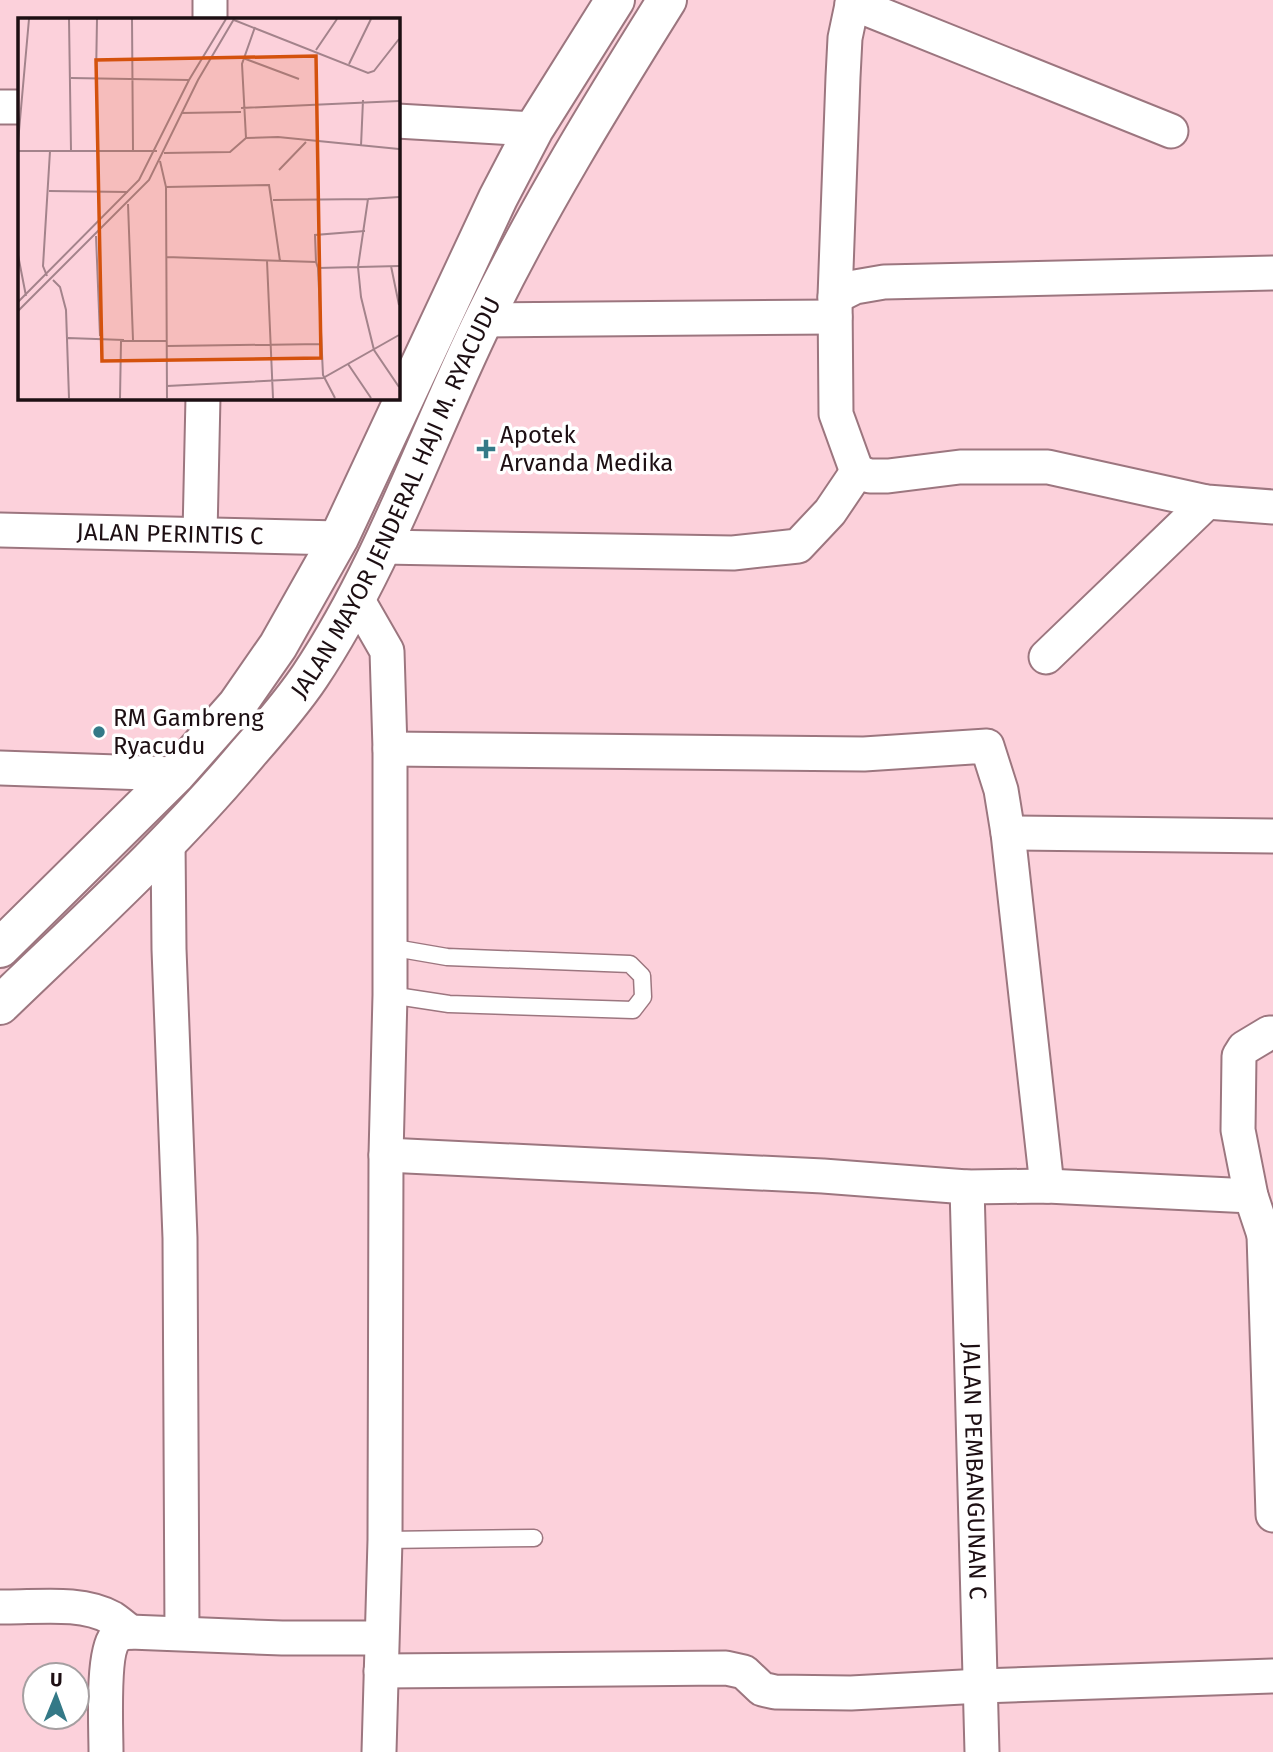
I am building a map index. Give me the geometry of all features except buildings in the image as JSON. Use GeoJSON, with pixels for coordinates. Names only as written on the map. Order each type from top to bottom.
{"type":"FeatureCollection","features":[{"type":"Feature","properties":{"kind":"main road","name":"JALAN MAYOR JENDERAL HAJI M. RYACUDU"},"geometry":{"type":"LineString","coordinates":[[0,948],[176,774],[237,705],[257,677],[307,597],[339,538],[446,305],[534,129],[615,0]]}},
{"type":"Feature","properties":{"kind":"main road","name":"JALAN MAYOR JENDERAL HAJI M. RYACUDU"},"geometry":{"type":"LineString","coordinates":[[0,1005],[168,842],[231,774],[310,676],[382,547],[484,320],[586,128],[667,0]]}},
{"type":"Feature","properties":{"kind":"street"},"geometry":{"type":"LineString","coordinates":[[210,0],[210,18]]}},
{"type":"Feature","properties":{"kind":"street"},"geometry":{"type":"LineString","coordinates":[[857,472],[836,414],[835,307],[845,38],[852,2],[1171,131]]}},
{"type":"Feature","properties":{"kind":"street"},"geometry":{"type":"LineString","coordinates":[[0,107],[18,107]]}},
{"type":"Feature","properties":{"kind":"street"},"geometry":{"type":"LineString","coordinates":[[399,121],[534,129]]}},
{"type":"Feature","properties":{"kind":"street"},"geometry":{"type":"LineString","coordinates":[[484,320],[835,307],[855,287],[884,282],[1273,273]]}},
{"type":"Feature","properties":{"kind":"street"},"geometry":{"type":"LineString","coordinates":[[200,534],[203,399]]}},
{"type":"Feature","properties":{"kind":"street"},"geometry":{"type":"LineString","coordinates":[[857,472],[870,476],[888,476],[960,467],[1048,467],[1207,502],[1273,507]]}},
{"type":"Feature","properties":{"kind":"street"},"geometry":{"type":"LineString","coordinates":[[382,547],[733,553],[798,546],[830,512],[857,472]]}},
{"type":"Feature","properties":{"kind":"street"},"geometry":{"type":"LineString","coordinates":[[1046,657],[1207,502]]}},
{"type":"Feature","properties":{"kind":"street","name":"JALAN PERINTIS C"},"geometry":{"type":"LineString","coordinates":[[0,530],[339,538]]}},
{"type":"Feature","properties":{"kind":"street"},"geometry":{"type":"LineString","coordinates":[[356,597],[387,651],[390,749],[385,1541],[379,1752]]}},
{"type":"Feature","properties":{"kind":"street"},"geometry":{"type":"LineString","coordinates":[[390,749],[864,754],[987,746],[1001,790],[1008,832],[1047,1186]]}},
{"type":"Feature","properties":{"kind":"street"},"geometry":{"type":"LineString","coordinates":[[0,768],[176,774]]}},
{"type":"Feature","properties":{"kind":"street"},"geometry":{"type":"LineString","coordinates":[[1008,832],[1273,836]]}},
{"type":"Feature","properties":{"kind":"street"},"geometry":{"type":"LineString","coordinates":[[168,842],[169,949],[180,1238],[182,1633]]}},
{"type":"Feature","properties":{"kind":"street"},"geometry":{"type":"LineString","coordinates":[[1273,1033],[1252,1042],[1239,1056],[1238,1130],[1251,1196],[1268,1234],[1273,1515]]}},
{"type":"Feature","properties":{"kind":"street"},"geometry":{"type":"LineString","coordinates":[[386,1155],[823,1176],[968,1187],[1047,1186],[1251,1196]]}},
{"type":"Feature","properties":{"kind":"street","name":"JALAN PEMBANGUNAN C"},"geometry":{"type":"LineString","coordinates":[[968,1187],[982,1752]]}},
{"type":"Feature","properties":{"kind":"street"},"geometry":{"type":"LineString","coordinates":[[0,1607],[93,1611],[110,1618],[130,1632]]}},
{"type":"Feature","properties":{"kind":"street"},"geometry":{"type":"LineString","coordinates":[[106,1752],[109,1654],[116,1638],[130,1632],[282,1638],[381,1655],[726,1668],[744,1672],[762,1689],[775,1692],[851,1693],[1273,1676]]}},
{"type":"Feature","properties":{"kind":"lane"},"geometry":{"type":"LineString","coordinates":[[389,947],[447,957],[630,964],[642,976],[643,997],[634,1010],[449,1004],[390,995]]}},
{"type":"Feature","properties":{"kind":"lane"},"geometry":{"type":"LineString","coordinates":[[385,1541],[534,1538]]}},
{"type":"Feature","properties":{"kind":"place","name":"Apotek Arvanda Medika"},"geometry":{"type":"Point","coordinates":[486,449]}},
{"type":"Feature","properties":{"kind":"place","name":"RM Gambreng Ryacudu"},"geometry":{"type":"Point","coordinates":[99,732]}}]}
